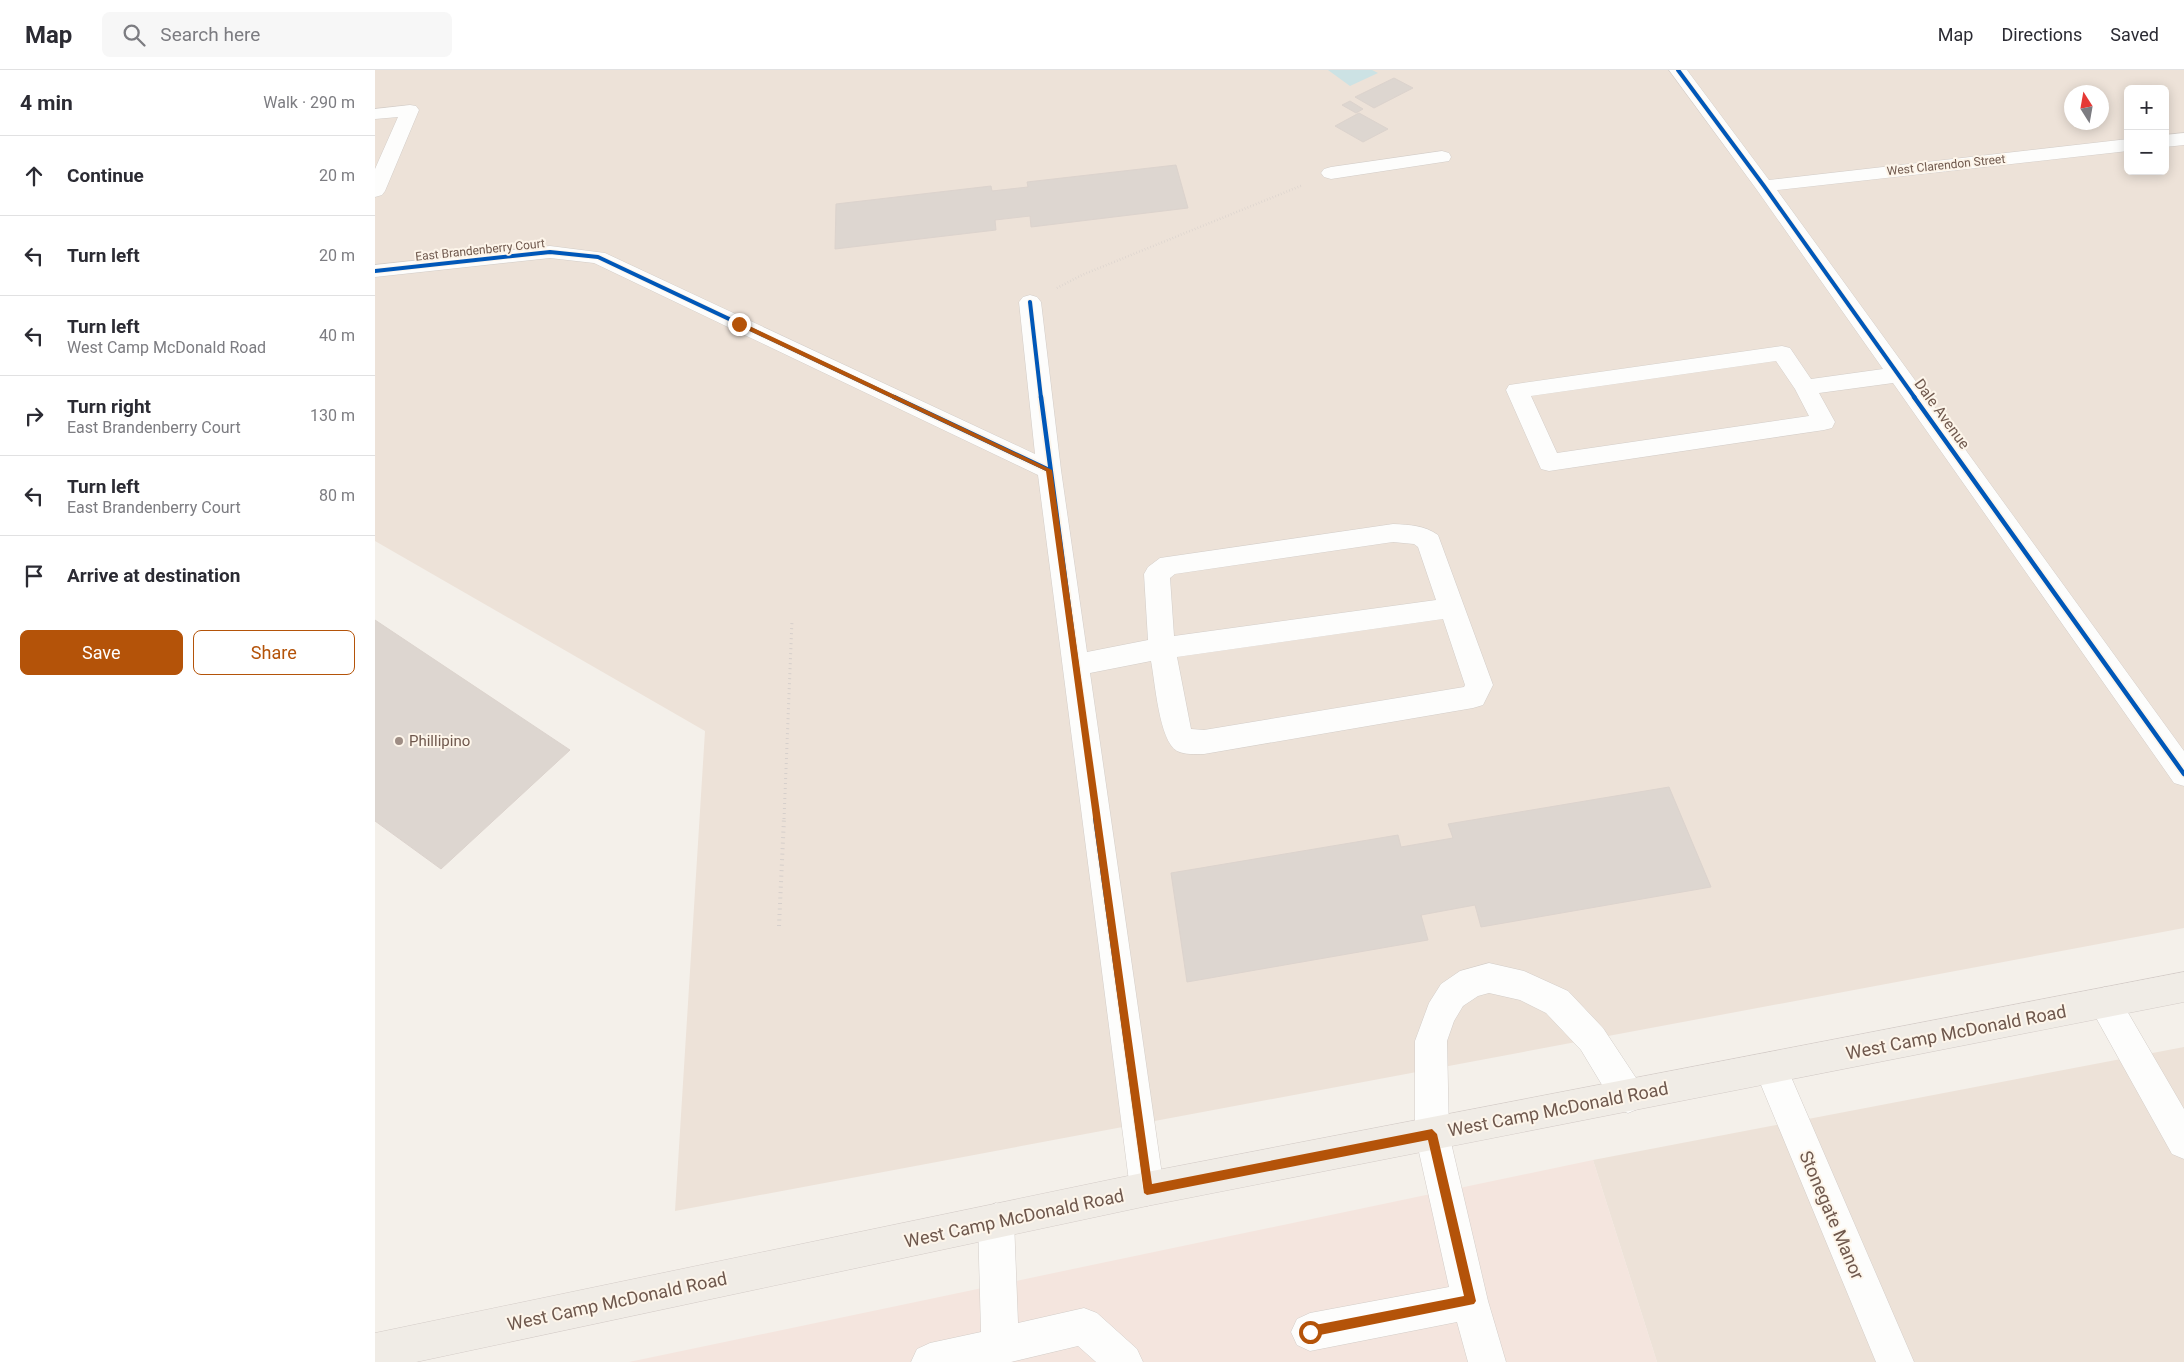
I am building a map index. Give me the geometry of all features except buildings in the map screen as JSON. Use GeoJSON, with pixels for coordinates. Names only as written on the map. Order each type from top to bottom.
{"type":"FeatureCollection","features":[{"type":"Feature","properties":{"kind":"main road","name":"West Camp McDonald Road"},"geometry":{"type":"LineString","coordinates":[[375,1352],[1147,1190],[2184,987]]}},
{"type":"Feature","properties":{"kind":"street","name":"Dale Avenue"},"geometry":{"type":"LineString","coordinates":[[1678,70],[1764,186],[2184,774]]}},
{"type":"Feature","properties":{"kind":"street"},"geometry":{"type":"LineString","coordinates":[[375,114],[410,110],[375,191]]}},
{"type":"Feature","properties":{"kind":"street"},"geometry":{"type":"LineString","coordinates":[[2169,141],[2184,139]]}},
{"type":"Feature","properties":{"kind":"street","name":"West Clarendon Street"},"geometry":{"type":"LineString","coordinates":[[1764,186],[2124,145]]}},
{"type":"Feature","properties":{"kind":"street"},"geometry":{"type":"LineString","coordinates":[[1331,173],[1442,157]]}},
{"type":"Feature","properties":{"kind":"street","name":"East Brandenberry Court"},"geometry":{"type":"LineString","coordinates":[[375,271],[550,252],[598,257],[1049,470]]}},
{"type":"Feature","properties":{"kind":"street"},"geometry":{"type":"LineString","coordinates":[[1030,302],[1049,470],[1147,1190]]}},
{"type":"Feature","properties":{"kind":"street"},"geometry":{"type":"LineString","coordinates":[[1782,353],[1805,387],[1824,422],[1549,463],[1517,390],[1782,353]]}},
{"type":"Feature","properties":{"kind":"street"},"geometry":{"type":"LineString","coordinates":[[1805,387],[1899,375]]}},
{"type":"Feature","properties":{"kind":"street"},"geometry":{"type":"LineString","coordinates":[[1383,535],[1420,535],[1429,542],[1479,685],[1473,697],[1204,742],[1185,742],[1178,733],[1162,648],[1157,574],[1169,565],[1383,535]]}},
{"type":"Feature","properties":{"kind":"street"},"geometry":{"type":"LineString","coordinates":[[1075,665],[1162,648],[1452,608]]}},
{"type":"Feature","properties":{"kind":"street"},"geometry":{"type":"LineString","coordinates":[[1487,1362],[1470,1301],[1432,1134],[1431,1041],[1440,1014],[1452,995],[1471,982],[1489,978],[1524,986],[1557,1002],[1591,1039],[1628,1096]]}},
{"type":"Feature","properties":{"kind":"street"},"geometry":{"type":"LineString","coordinates":[[2105,1003],[2184,1142]]}},
{"type":"Feature","properties":{"kind":"street","name":"Stonegate Manor"},"geometry":{"type":"LineString","coordinates":[[1770,1068],[1895,1362]]}},
{"type":"Feature","properties":{"kind":"street"},"geometry":{"type":"LineString","coordinates":[[996,1221],[1000,1346]]}},
{"type":"Feature","properties":{"kind":"street"},"geometry":{"type":"LineString","coordinates":[[1310,1332],[1470,1301]]}},
{"type":"Feature","properties":{"kind":"street"},"geometry":{"type":"LineString","coordinates":[[930,1362],[1084,1326],[1124,1362]]}},
{"type":"Feature","properties":{"kind":"path"},"geometry":{"type":"LineString","coordinates":[[1030,302],[1082,275],[1331,173]]}},
{"type":"Feature","properties":{"kind":"path"},"geometry":{"type":"LineString","coordinates":[[779,926],[792,620]]}},
{"type":"Feature","properties":{"kind":"shaded area"},"geometry":{"type":"Polygon","coordinates":[[[375,70],[2184,70],[2184,928],[675,1211],[705,731],[375,541],[375,70]]]}},
{"type":"Feature","properties":{"kind":"shaded area"},"geometry":{"type":"Polygon","coordinates":[[[1328,70],[1372,70],[1378,73],[1350,86],[1328,70]]]}},
{"type":"Feature","properties":{"kind":"shaded area"},"geometry":{"type":"Polygon","coordinates":[[[2184,1047],[2184,1362],[1657,1362],[1593,1160],[2184,1047]]]}},
{"type":"Feature","properties":{"kind":"shaded area"},"geometry":{"type":"Polygon","coordinates":[[[1593,1160],[1657,1362],[629,1362],[1593,1160]]]}},
{"type":"Feature","properties":{"kind":"cycle path"},"geometry":{"type":"LineString","coordinates":[[1678,70],[1764,186],[2184,774]]}},
{"type":"Feature","properties":{"kind":"cycle path"},"geometry":{"type":"LineString","coordinates":[[375,271],[550,252],[598,257],[1049,470]]}},
{"type":"Feature","properties":{"kind":"cycle path"},"geometry":{"type":"LineString","coordinates":[[1030,302],[1049,470],[1147,1189]]}},
{"type":"Feature","properties":{"kind":"place","name":"Phillipino"},"geometry":{"type":"Point","coordinates":[399,741]}},
{"type":"Feature","properties":{"kind":"route"},"geometry":{"type":"LineString","coordinates":[[739,324],[1049,470],[1147,1190],[1432,1134],[1470,1301],[1310,1332]]}}]}
